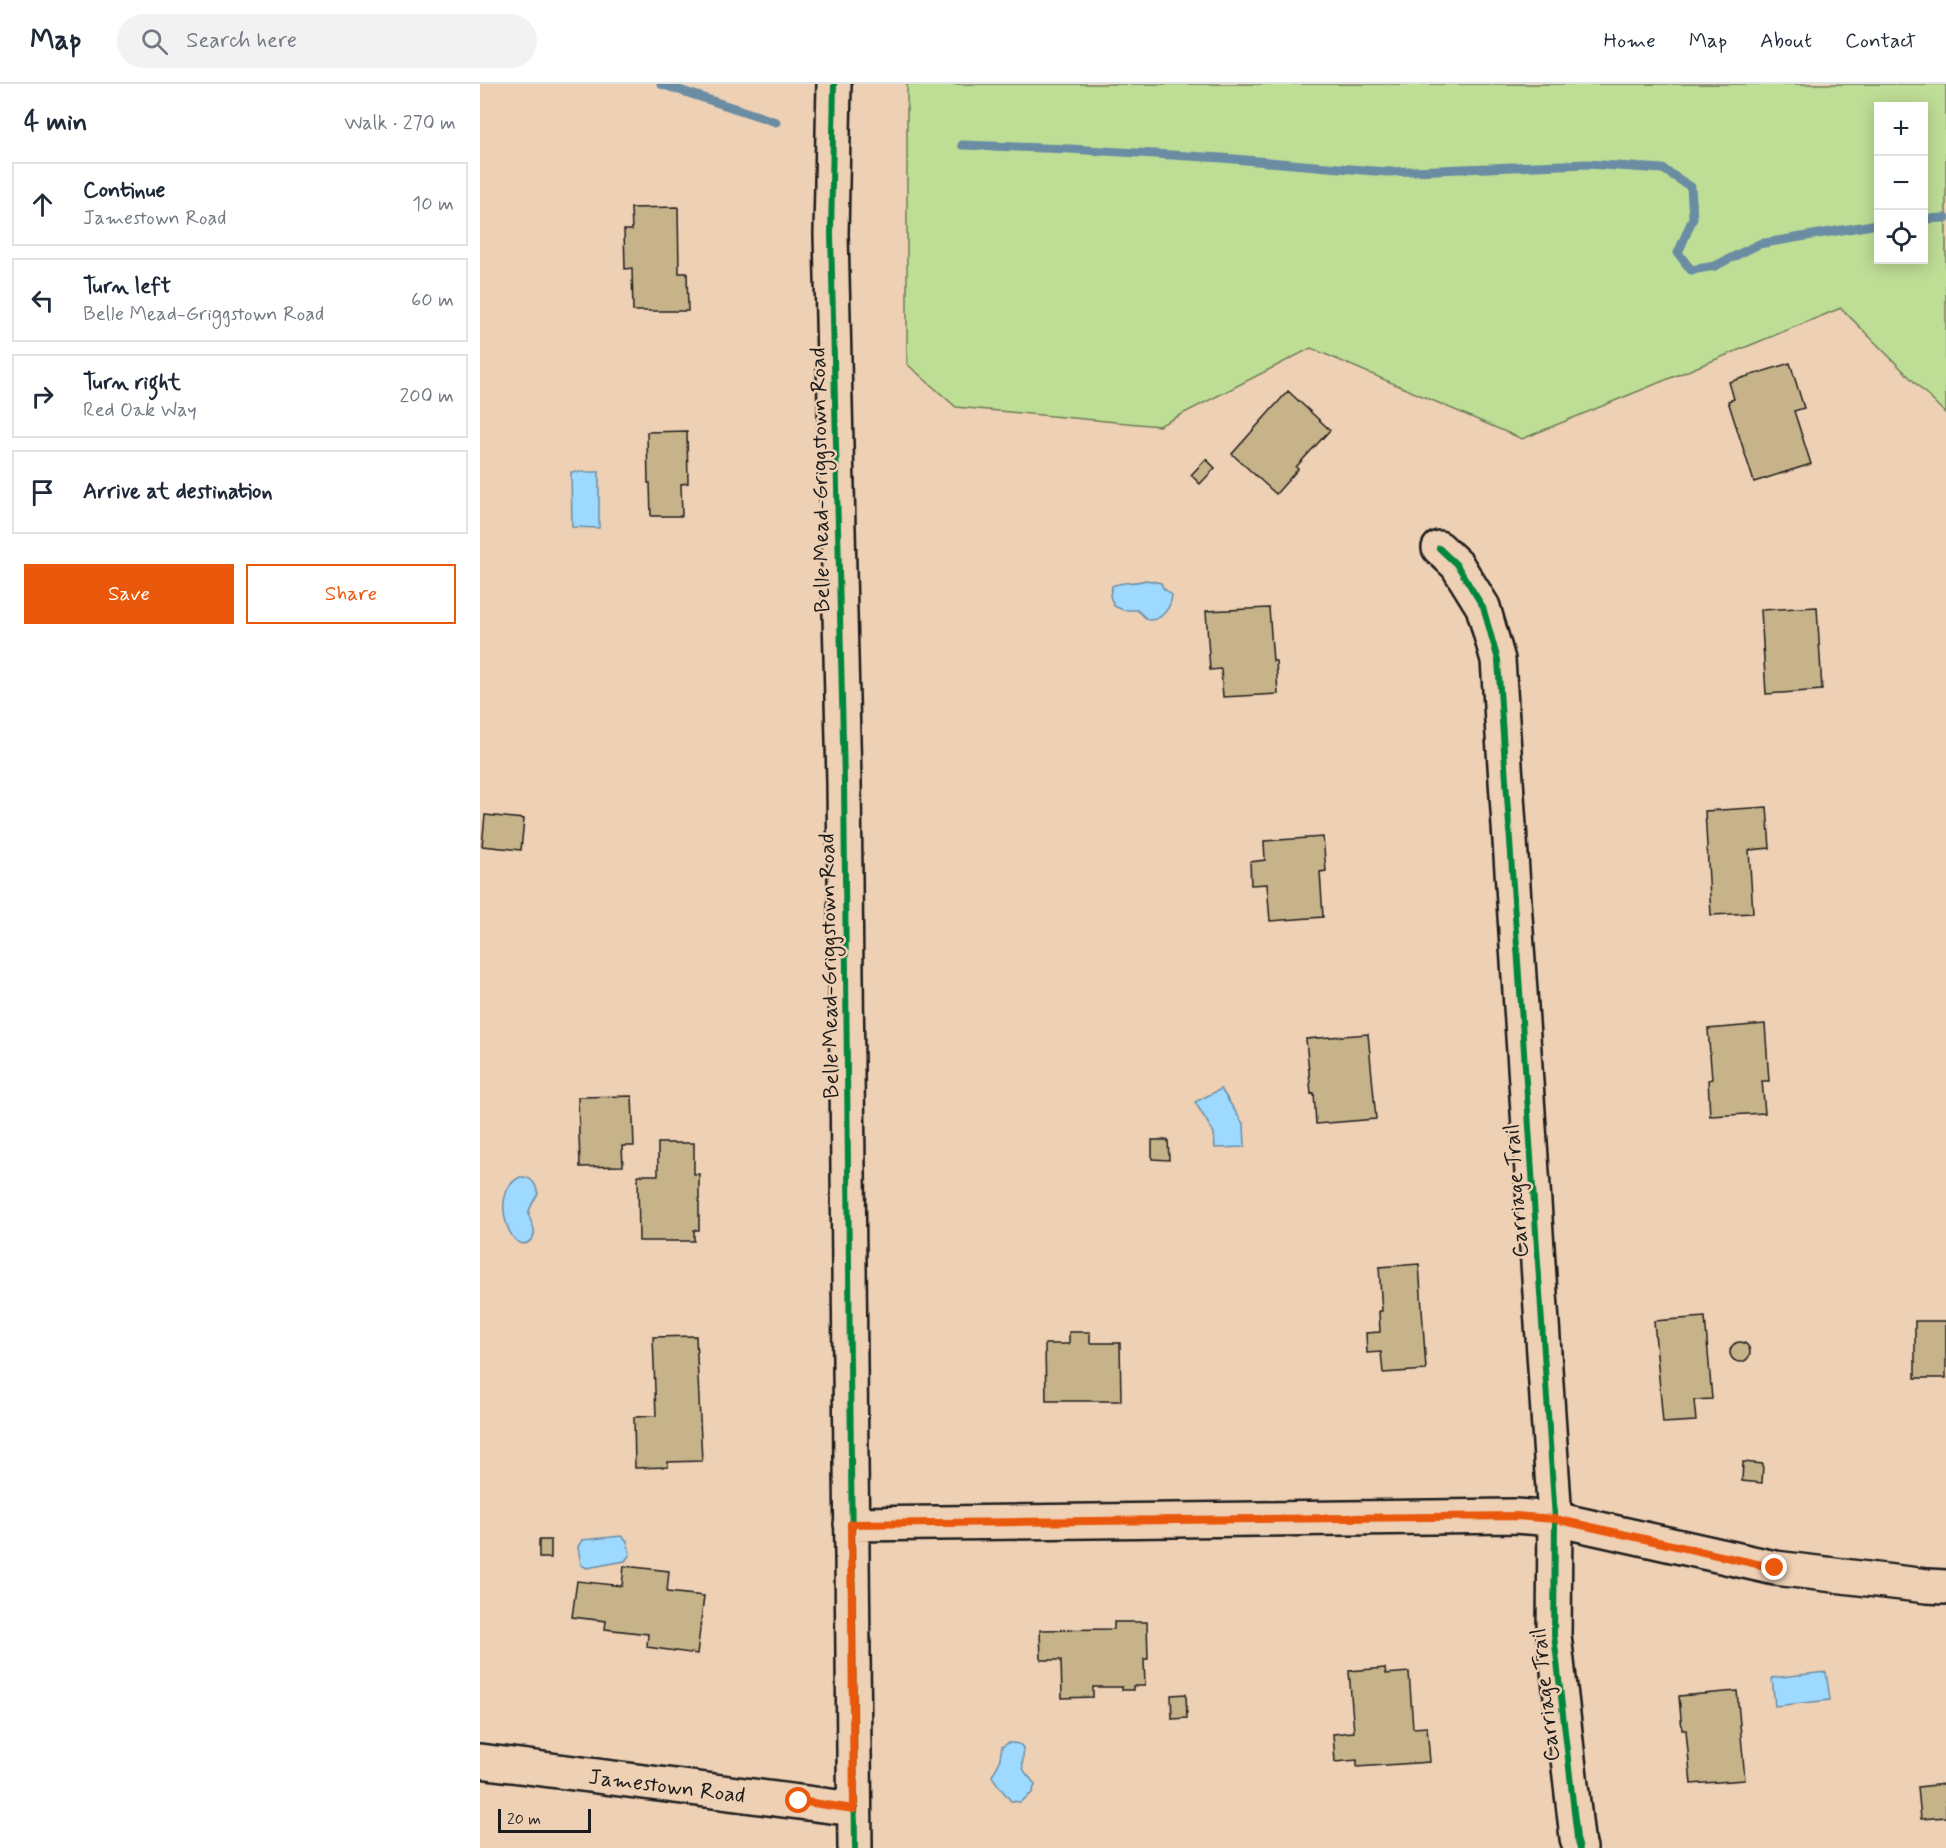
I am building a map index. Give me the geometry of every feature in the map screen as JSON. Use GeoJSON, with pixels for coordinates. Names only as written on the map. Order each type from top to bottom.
{"type":"FeatureCollection","features":[{"type":"Feature","properties":{"kind":"street","name":"Belle Mead-Griggstown Road"},"geometry":{"type":"LineString","coordinates":[[834,84],[831,234],[844,782],[855,1848]]}},
{"type":"Feature","properties":{"kind":"street","name":"Carriage Trail"},"geometry":{"type":"LineString","coordinates":[[1439,548],[1457,565],[1483,607],[1498,660],[1555,1519],[1554,1635],[1580,1848]]}},
{"type":"Feature","properties":{"kind":"street"},"geometry":{"type":"LineString","coordinates":[[851,1524],[1515,1516],[1555,1519],[1775,1568],[1946,1587]]}},
{"type":"Feature","properties":{"kind":"street","name":"Jamestown Road"},"geometry":{"type":"LineString","coordinates":[[480,1761],[854,1809]]}},
{"type":"Feature","properties":{"kind":"green space"},"geometry":{"type":"Polygon","coordinates":[[[907,84],[1946,84],[1946,414],[1841,308],[1522,439],[1311,348],[1159,426],[956,407],[907,364],[907,84]]]}},
{"type":"Feature","properties":{"kind":"water"},"geometry":{"type":"Polygon","coordinates":[[[571,472],[599,472],[599,528],[572,527],[571,472]]]}},
{"type":"Feature","properties":{"kind":"water"},"geometry":{"type":"Polygon","coordinates":[[[1146,580],[1161,583],[1163,588],[1172,595],[1167,609],[1161,616],[1148,620],[1137,610],[1123,610],[1114,606],[1110,596],[1112,586],[1146,580]]]}},
{"type":"Feature","properties":{"kind":"water"},"geometry":{"type":"Polygon","coordinates":[[[1221,1089],[1244,1125],[1245,1147],[1215,1148],[1214,1133],[1195,1102],[1221,1089]]]}},
{"type":"Feature","properties":{"kind":"water"},"geometry":{"type":"Polygon","coordinates":[[[520,1177],[532,1181],[538,1194],[529,1211],[534,1234],[526,1243],[518,1242],[512,1235],[504,1211],[505,1198],[510,1186],[520,1177]]]}},
{"type":"Feature","properties":{"kind":"water"},"geometry":{"type":"Polygon","coordinates":[[[622,1536],[627,1541],[630,1554],[625,1561],[587,1568],[581,1565],[578,1547],[582,1540],[622,1536]]]}},
{"type":"Feature","properties":{"kind":"water"},"geometry":{"type":"Polygon","coordinates":[[[1826,1672],[1830,1700],[1775,1706],[1772,1678],[1826,1672]]]}},
{"type":"Feature","properties":{"kind":"water"},"geometry":{"type":"Polygon","coordinates":[[[1008,1743],[1015,1743],[1023,1747],[1023,1768],[1035,1785],[1032,1793],[1020,1802],[1011,1801],[992,1776],[999,1763],[1002,1747],[1008,1743]]]}},
{"type":"Feature","properties":{"kind":"building"},"geometry":{"type":"Polygon","coordinates":[[[678,207],[679,273],[687,273],[688,311],[633,311],[632,268],[625,269],[624,230],[632,230],[631,208],[678,207]]]}},
{"type":"Feature","properties":{"kind":"building"},"geometry":{"type":"Polygon","coordinates":[[[1790,363],[1804,408],[1794,411],[1811,464],[1754,482],[1728,401],[1734,399],[1729,382],[1790,363]]]}},
{"type":"Feature","properties":{"kind":"building"},"geometry":{"type":"Polygon","coordinates":[[[1288,391],[1330,430],[1296,467],[1298,469],[1276,494],[1232,454],[1288,391]]]}},
{"type":"Feature","properties":{"kind":"building"},"geometry":{"type":"Polygon","coordinates":[[[687,431],[688,483],[681,484],[682,516],[651,516],[647,432],[687,431]]]}},
{"type":"Feature","properties":{"kind":"building"},"geometry":{"type":"Polygon","coordinates":[[[1206,459],[1215,468],[1200,484],[1191,475],[1206,459]]]}},
{"type":"Feature","properties":{"kind":"building"},"geometry":{"type":"Polygon","coordinates":[[[1817,607],[1822,690],[1766,694],[1761,610],[1817,607]]]}},
{"type":"Feature","properties":{"kind":"building"},"geometry":{"type":"Polygon","coordinates":[[[1269,608],[1278,694],[1223,697],[1221,669],[1210,670],[1206,611],[1269,608]]]}},
{"type":"Feature","properties":{"kind":"building"},"geometry":{"type":"Polygon","coordinates":[[[1767,807],[1770,848],[1749,850],[1753,913],[1711,915],[1705,811],[1767,807]]]}},
{"type":"Feature","properties":{"kind":"building"},"geometry":{"type":"Polygon","coordinates":[[[485,815],[524,819],[521,850],[482,846],[485,815]]]}},
{"type":"Feature","properties":{"kind":"building"},"geometry":{"type":"Polygon","coordinates":[[[1323,837],[1326,871],[1320,872],[1323,917],[1270,921],[1267,884],[1251,885],[1250,862],[1265,860],[1264,841],[1323,837]]]}},
{"type":"Feature","properties":{"kind":"building"},"geometry":{"type":"Polygon","coordinates":[[[1765,1024],[1769,1081],[1762,1081],[1765,1113],[1710,1116],[1708,1080],[1712,1079],[1708,1029],[1765,1024]]]}},
{"type":"Feature","properties":{"kind":"building"},"geometry":{"type":"Polygon","coordinates":[[[1368,1034],[1376,1119],[1316,1124],[1306,1039],[1368,1034]]]}},
{"type":"Feature","properties":{"kind":"building"},"geometry":{"type":"Polygon","coordinates":[[[632,1096],[634,1146],[622,1146],[623,1166],[580,1167],[578,1097],[632,1096]]]}},
{"type":"Feature","properties":{"kind":"building"},"geometry":{"type":"Polygon","coordinates":[[[1152,1140],[1168,1140],[1169,1160],[1152,1159],[1152,1140]]]}},
{"type":"Feature","properties":{"kind":"building"},"geometry":{"type":"Polygon","coordinates":[[[658,1143],[694,1143],[694,1174],[699,1174],[699,1230],[694,1230],[694,1241],[639,1241],[638,1175],[658,1175],[658,1143]]]}},
{"type":"Feature","properties":{"kind":"building"},"geometry":{"type":"Polygon","coordinates":[[[1419,1264],[1426,1370],[1383,1373],[1381,1352],[1367,1353],[1366,1333],[1380,1332],[1379,1311],[1382,1311],[1379,1267],[1419,1264]]]}},
{"type":"Feature","properties":{"kind":"building"},"geometry":{"type":"Polygon","coordinates":[[[1705,1317],[1712,1399],[1694,1400],[1696,1421],[1663,1423],[1654,1321],[1705,1317]]]}},
{"type":"Feature","properties":{"kind":"building"},"geometry":{"type":"Polygon","coordinates":[[[1915,1321],[1946,1321],[1946,1378],[1915,1378],[1915,1321]]]}},
{"type":"Feature","properties":{"kind":"building"},"geometry":{"type":"Polygon","coordinates":[[[1069,1332],[1090,1332],[1090,1343],[1120,1343],[1121,1401],[1046,1401],[1045,1344],[1069,1344],[1069,1332]]]}},
{"type":"Feature","properties":{"kind":"building"},"geometry":{"type":"Polygon","coordinates":[[[696,1336],[702,1461],[668,1462],[668,1467],[635,1468],[634,1417],[656,1416],[653,1337],[696,1336]]]}},
{"type":"Feature","properties":{"kind":"building"},"geometry":{"type":"Polygon","coordinates":[[[1740,1342],[1747,1345],[1750,1352],[1747,1359],[1740,1362],[1733,1359],[1730,1352],[1733,1345],[1740,1342]]]}},
{"type":"Feature","properties":{"kind":"building"},"geometry":{"type":"Polygon","coordinates":[[[1743,1462],[1763,1464],[1762,1483],[1742,1481],[1743,1462]]]}},
{"type":"Feature","properties":{"kind":"building"},"geometry":{"type":"Polygon","coordinates":[[[539,1540],[551,1540],[551,1558],[539,1558],[539,1540]]]}},
{"type":"Feature","properties":{"kind":"building"},"geometry":{"type":"Polygon","coordinates":[[[624,1566],[669,1571],[667,1592],[704,1596],[697,1654],[647,1647],[648,1634],[605,1629],[606,1621],[572,1617],[577,1581],[622,1586],[624,1566]]]}},
{"type":"Feature","properties":{"kind":"building"},"geometry":{"type":"Polygon","coordinates":[[[1114,1622],[1147,1622],[1148,1659],[1144,1659],[1145,1686],[1133,1686],[1133,1690],[1122,1690],[1122,1687],[1093,1687],[1093,1697],[1062,1698],[1061,1660],[1041,1660],[1040,1630],[1114,1629],[1114,1622]]]}},
{"type":"Feature","properties":{"kind":"building"},"geometry":{"type":"Polygon","coordinates":[[[1385,1668],[1386,1674],[1409,1672],[1413,1728],[1427,1727],[1430,1762],[1357,1767],[1357,1760],[1335,1762],[1333,1734],[1354,1732],[1349,1671],[1385,1668]]]}},
{"type":"Feature","properties":{"kind":"building"},"geometry":{"type":"Polygon","coordinates":[[[1737,1691],[1745,1780],[1691,1784],[1686,1730],[1682,1730],[1679,1696],[1737,1691]]]}},
{"type":"Feature","properties":{"kind":"building"},"geometry":{"type":"Polygon","coordinates":[[[1186,1694],[1187,1718],[1172,1719],[1171,1695],[1186,1694]]]}},
{"type":"Feature","properties":{"kind":"building"},"geometry":{"type":"Polygon","coordinates":[[[1944,1770],[1946,1770],[1946,1817],[1921,1819],[1918,1787],[1945,1784],[1944,1770]]]}},
{"type":"Feature","properties":{"kind":"waterway"},"geometry":{"type":"LineString","coordinates":[[661,84],[776,122]]}},
{"type":"Feature","properties":{"kind":"waterway"},"geometry":{"type":"LineString","coordinates":[[962,145],[1222,158],[1386,172],[1587,164],[1663,169],[1691,187],[1693,218],[1678,253],[1691,270],[1715,266],[1759,244],[1874,225]]}},
{"type":"Feature","properties":{"kind":"waterway"},"geometry":{"type":"LineString","coordinates":[[1928,219],[1946,218]]}},
{"type":"Feature","properties":{"kind":"cycle path"},"geometry":{"type":"LineString","coordinates":[[834,84],[831,234],[844,782],[855,1848]]}},
{"type":"Feature","properties":{"kind":"cycle path"},"geometry":{"type":"LineString","coordinates":[[1439,548],[1457,565],[1483,607],[1498,660],[1555,1519],[1554,1635],[1580,1848]]}},
{"type":"Feature","properties":{"kind":"route"},"geometry":{"type":"LineString","coordinates":[[799,1801],[854,1809],[851,1524],[1515,1516],[1555,1519],[1775,1568]]}}]}
